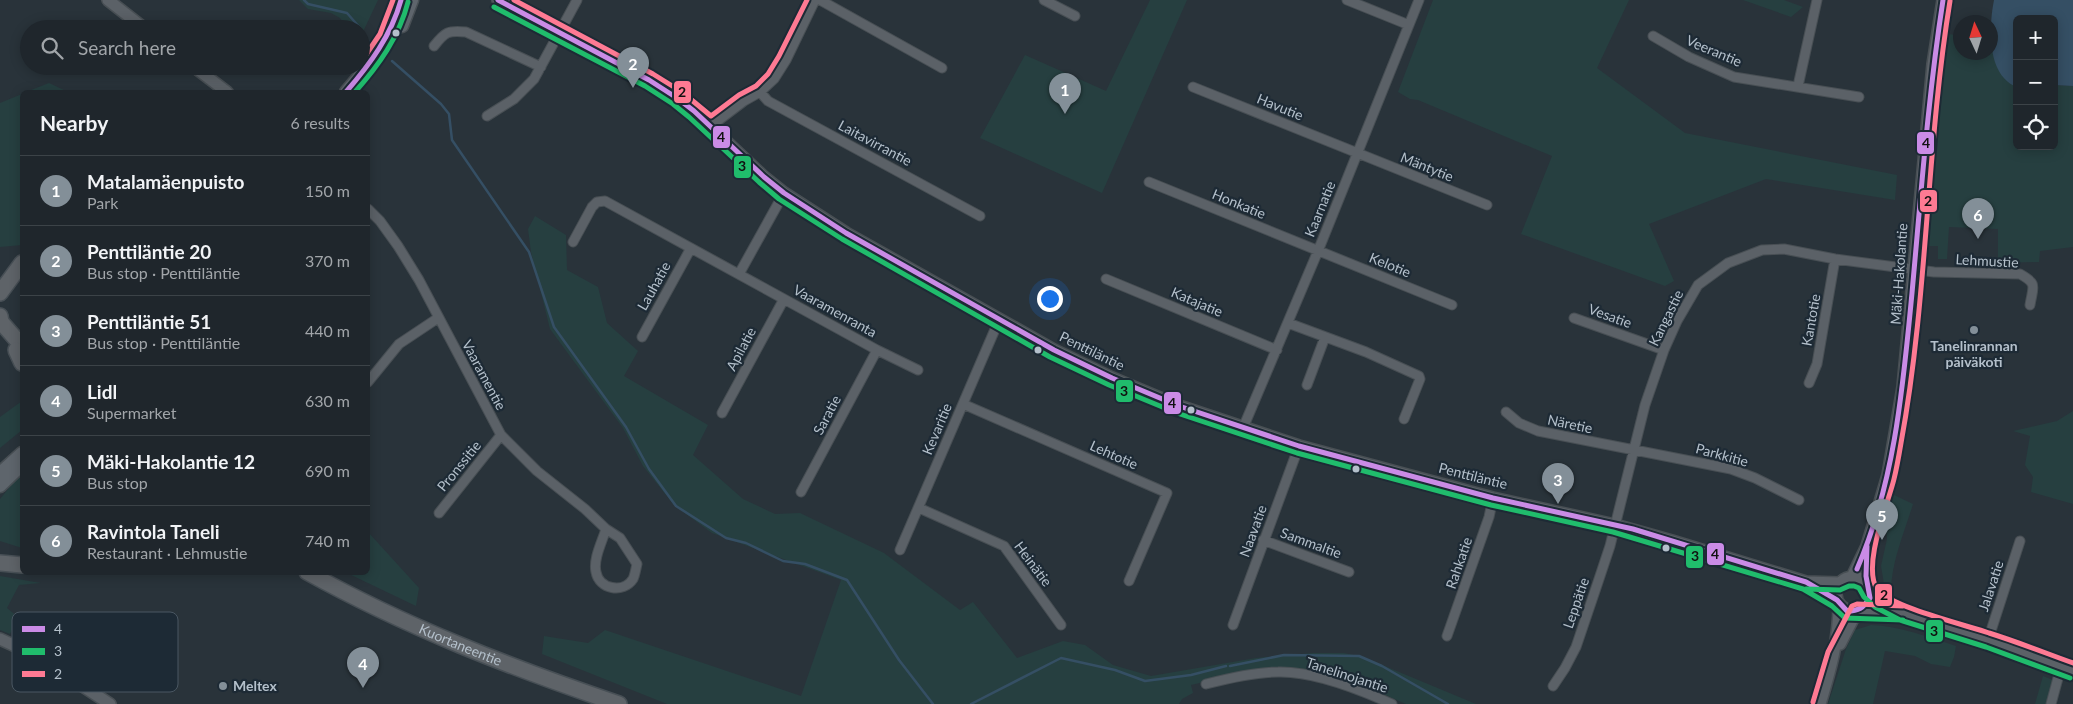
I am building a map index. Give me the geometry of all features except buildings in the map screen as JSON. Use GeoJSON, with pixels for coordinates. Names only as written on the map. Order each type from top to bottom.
{"type":"FeatureCollection","features":[{"type":"Feature","properties":{"kind":"highway"},"geometry":{"type":"LineString","coordinates":[[0,273],[20,264]]}},
{"type":"Feature","properties":{"kind":"highway"},"geometry":{"type":"LineString","coordinates":[[0,293],[20,266]]}},
{"type":"Feature","properties":{"kind":"highway"},"geometry":{"type":"LineString","coordinates":[[0,316],[1,322],[20,352]]}},
{"type":"Feature","properties":{"kind":"highway"},"geometry":{"type":"LineString","coordinates":[[0,333],[20,353]]}},
{"type":"Feature","properties":{"kind":"highway","name":"Kuortaneentie"},"geometry":{"type":"LineString","coordinates":[[312,575],[348,595],[478,653],[619,704]]}},
{"type":"Feature","properties":{"kind":"main road"},"geometry":{"type":"LineString","coordinates":[[370,62],[389,35],[397,18],[401,0]]}},
{"type":"Feature","properties":{"kind":"main road"},"geometry":{"type":"LineString","coordinates":[[370,75],[398,35],[412,0]]}},
{"type":"Feature","properties":{"kind":"main road"},"geometry":{"type":"LineString","coordinates":[[348,90],[360,75]]}},
{"type":"Feature","properties":{"kind":"main road"},"geometry":{"type":"LineString","coordinates":[[359,90],[370,75]]}},
{"type":"Feature","properties":{"kind":"main road"},"geometry":{"type":"LineString","coordinates":[[0,473],[20,455]]}},
{"type":"Feature","properties":{"kind":"main road"},"geometry":{"type":"LineString","coordinates":[[0,486],[20,467]]}},
{"type":"Feature","properties":{"kind":"street"},"geometry":{"type":"LineString","coordinates":[[108,0],[134,20]]}},
{"type":"Feature","properties":{"kind":"street","name":"Penttiläntie"},"geometry":{"type":"LineString","coordinates":[[498,0],[648,80],[682,102],[784,193],[846,233],[1054,350],[1112,378],[1179,406],[1299,446],[1493,498],[1615,525],[1806,582],[1840,584]]}},
{"type":"Feature","properties":{"kind":"street"},"geometry":{"type":"LineString","coordinates":[[487,116],[514,100],[524,91],[541,67],[577,0]]}},
{"type":"Feature","properties":{"kind":"street"},"geometry":{"type":"LineString","coordinates":[[711,126],[744,101],[760,92],[774,79],[786,60],[815,0]]}},
{"type":"Feature","properties":{"kind":"street"},"geometry":{"type":"LineString","coordinates":[[820,0],[942,68]]}},
{"type":"Feature","properties":{"kind":"street"},"geometry":{"type":"LineString","coordinates":[[1044,0],[1075,16]]}},
{"type":"Feature","properties":{"kind":"street"},"geometry":{"type":"LineString","coordinates":[[1347,0],[1409,26]]}},
{"type":"Feature","properties":{"kind":"street","name":"Kaarnatie"},"geometry":{"type":"LineString","coordinates":[[1243,428],[1318,251],[1419,0]]}},
{"type":"Feature","properties":{"kind":"street"},"geometry":{"type":"LineString","coordinates":[[1798,86],[1817,0]]}},
{"type":"Feature","properties":{"kind":"street","name":"Mäki-Hakolantie"},"geometry":{"type":"LineString","coordinates":[[1852,577],[1867,546],[1888,475],[1898,424],[1906,372],[1932,64],[1943,0]]}},
{"type":"Feature","properties":{"kind":"street"},"geometry":{"type":"LineString","coordinates":[[434,46],[444,33],[455,30],[466,32],[541,67]]}},
{"type":"Feature","properties":{"kind":"street","name":"Veerantie"},"geometry":{"type":"LineString","coordinates":[[1653,36],[1689,57],[1734,77],[1859,97]]}},
{"type":"Feature","properties":{"kind":"street"},"geometry":{"type":"LineString","coordinates":[[205,75],[224,90]]}},
{"type":"Feature","properties":{"kind":"street","name":"Havutie"},"geometry":{"type":"LineString","coordinates":[[1193,87],[1357,154]]}},
{"type":"Feature","properties":{"kind":"street","name":"Laitavirrantie"},"geometry":{"type":"LineString","coordinates":[[760,92],[768,101],[980,216]]}},
{"type":"Feature","properties":{"kind":"street","name":"Mäntytie"},"geometry":{"type":"LineString","coordinates":[[1357,154],[1487,205]]}},
{"type":"Feature","properties":{"kind":"street","name":"Honkatie"},"geometry":{"type":"LineString","coordinates":[[1149,182],[1318,251]]}},
{"type":"Feature","properties":{"kind":"street"},"geometry":{"type":"LineString","coordinates":[[739,274],[784,193]]}},
{"type":"Feature","properties":{"kind":"street","name":"Vaaramenranta"},"geometry":{"type":"LineString","coordinates":[[573,242],[592,207],[597,202],[605,201],[877,350],[918,370]]}},
{"type":"Feature","properties":{"kind":"street","name":"Vaaramentie"},"geometry":{"type":"LineString","coordinates":[[370,211],[380,221],[398,246],[501,435],[537,471],[585,509],[606,529],[620,538],[637,564],[634,578],[628,584],[619,588],[609,587],[599,581],[595,570],[598,553],[606,529]]}},
{"type":"Feature","properties":{"kind":"street","name":"Lauhatie"},"geometry":{"type":"LineString","coordinates":[[642,337],[691,248]]}},
{"type":"Feature","properties":{"kind":"street","name":"Kangastie"},"geometry":{"type":"LineString","coordinates":[[1615,525],[1645,405],[1664,350],[1698,285],[1728,263],[1762,250],[1784,249],[1835,259],[1914,270]]}},
{"type":"Feature","properties":{"kind":"street","name":"Kelotie"},"geometry":{"type":"LineString","coordinates":[[1318,251],[1452,304]]}},
{"type":"Feature","properties":{"kind":"street","name":"Kantotie"},"geometry":{"type":"LineString","coordinates":[[1809,383],[1817,364],[1835,259]]}},
{"type":"Feature","properties":{"kind":"street","name":"Lehmustie"},"geometry":{"type":"LineString","coordinates":[[1914,270],[2020,274],[2033,283],[2030,305]]}},
{"type":"Feature","properties":{"kind":"street","name":"Katajatie"},"geometry":{"type":"LineString","coordinates":[[1106,279],[1277,350]]}},
{"type":"Feature","properties":{"kind":"street","name":"Apilatie"},"geometry":{"type":"LineString","coordinates":[[722,413],[784,299]]}},
{"type":"Feature","properties":{"kind":"street"},"geometry":{"type":"LineString","coordinates":[[370,380],[399,344],[438,318]]}},
{"type":"Feature","properties":{"kind":"street","name":"Vesatie"},"geometry":{"type":"LineString","coordinates":[[1574,318],[1664,350]]}},
{"type":"Feature","properties":{"kind":"street","name":"Kevaritie"},"geometry":{"type":"LineString","coordinates":[[900,550],[999,320]]}},
{"type":"Feature","properties":{"kind":"street"},"geometry":{"type":"LineString","coordinates":[[1288,323],[1324,338],[1366,352],[1418,376],[1420,378],[1404,419]]}},
{"type":"Feature","properties":{"kind":"street"},"geometry":{"type":"LineString","coordinates":[[1307,385],[1324,338]]}},
{"type":"Feature","properties":{"kind":"street","name":"Saratie"},"geometry":{"type":"LineString","coordinates":[[801,492],[877,350]]}},
{"type":"Feature","properties":{"kind":"street","name":"Lehtotie"},"geometry":{"type":"LineString","coordinates":[[963,404],[1167,493],[1129,581]]}},
{"type":"Feature","properties":{"kind":"street","name":"Näretie"},"geometry":{"type":"LineString","coordinates":[[1506,412],[1519,422],[1538,431],[1634,451]]}},
{"type":"Feature","properties":{"kind":"street","name":"Pronssitie"},"geometry":{"type":"LineString","coordinates":[[438,513],[501,435]]}},
{"type":"Feature","properties":{"kind":"street","name":"Naavatie"},"geometry":{"type":"LineString","coordinates":[[1233,625],[1299,446]]}},
{"type":"Feature","properties":{"kind":"street","name":"Parkkitie"},"geometry":{"type":"LineString","coordinates":[[1634,451],[1731,470],[1755,478],[1799,500]]}},
{"type":"Feature","properties":{"kind":"street","name":"Rahkatie"},"geometry":{"type":"LineString","coordinates":[[1447,636],[1489,517],[1493,498]]}},
{"type":"Feature","properties":{"kind":"street","name":"Heinätie"},"geometry":{"type":"LineString","coordinates":[[919,508],[1004,546],[1061,625]]}},
{"type":"Feature","properties":{"kind":"street","name":"Leppätie"},"geometry":{"type":"LineString","coordinates":[[1553,686],[1576,647],[1615,525]]}},
{"type":"Feature","properties":{"kind":"street","name":"Sammaltie"},"geometry":{"type":"LineString","coordinates":[[1263,540],[1349,572]]}},
{"type":"Feature","properties":{"kind":"street","name":"Jalavatie"},"geometry":{"type":"LineString","coordinates":[[1988,640],[2020,541]]}},
{"type":"Feature","properties":{"kind":"street","name":"Mäki-Hakolantie"},"geometry":{"type":"LineString","coordinates":[[1867,546],[1866,572],[1869,589]]}},
{"type":"Feature","properties":{"kind":"street"},"geometry":{"type":"LineString","coordinates":[[1820,704],[1835,655],[1839,622],[1836,595],[1840,584],[1852,577],[1861,579],[1880,600],[1903,613],[1988,640],[2073,671]]}},
{"type":"Feature","properties":{"kind":"street","name":"Penttiläntie"},"geometry":{"type":"LineString","coordinates":[[1806,582],[1838,602]]}},
{"type":"Feature","properties":{"kind":"street"},"geometry":{"type":"LineString","coordinates":[[1835,655],[1858,611],[1868,603],[1869,589]]}},
{"type":"Feature","properties":{"kind":"street"},"geometry":{"type":"LineString","coordinates":[[1838,602],[1847,610],[1903,613]]}},
{"type":"Feature","properties":{"kind":"street"},"geometry":{"type":"LineString","coordinates":[[0,639],[12,645]]}},
{"type":"Feature","properties":{"kind":"street"},"geometry":{"type":"LineString","coordinates":[[2051,704],[2061,667]]}},
{"type":"Feature","properties":{"kind":"street","name":"Tanelinojantie"},"geometry":{"type":"LineString","coordinates":[[1206,684],[1237,676],[1277,672],[1298,673],[1320,677],[1392,704]]}},
{"type":"Feature","properties":{"kind":"street"},"geometry":{"type":"LineString","coordinates":[[92,692],[110,704]]}},
{"type":"Feature","properties":{"kind":"green space"},"geometry":{"type":"Polygon","coordinates":[[[299,0],[378,0],[369,20],[341,20],[331,13],[308,9],[299,0]]]}},
{"type":"Feature","properties":{"kind":"green space"},"geometry":{"type":"Polygon","coordinates":[[[1150,0],[1187,0],[1102,193],[980,138],[1025,55],[1106,91],[1150,0]]]}},
{"type":"Feature","properties":{"kind":"green space"},"geometry":{"type":"Polygon","coordinates":[[[1433,0],[1629,0],[1597,68],[1685,133],[1897,175],[1895,200],[1766,179],[1649,224],[1674,281],[1665,286],[1521,234],[1552,156],[1418,100],[1410,99],[1398,92],[1433,0]]]}},
{"type":"Feature","properties":{"kind":"green space"},"geometry":{"type":"Polygon","coordinates":[[[1743,0],[1784,0],[1803,7],[1791,17],[1743,0]]]}},
{"type":"Feature","properties":{"kind":"green space"},"geometry":{"type":"Polygon","coordinates":[[[1946,34],[1953,34],[1953,60],[1996,60],[2002,74],[2013,85],[2013,150],[2058,150],[2058,85],[2073,86],[2073,247],[2040,251],[2039,262],[1998,263],[1998,229],[1949,227],[1947,259],[1938,259],[1938,246],[1927,246],[1946,34]]]}},
{"type":"Feature","properties":{"kind":"green space"},"geometry":{"type":"Polygon","coordinates":[[[49,83],[64,90],[31,90],[49,83]]]}},
{"type":"Feature","properties":{"kind":"green space"},"geometry":{"type":"Polygon","coordinates":[[[20,95],[20,245],[0,247],[0,103],[20,95]]]}},
{"type":"Feature","properties":{"kind":"green space"},"geometry":{"type":"Polygon","coordinates":[[[535,216],[566,235],[567,270],[598,287],[607,323],[638,351],[624,376],[708,425],[693,455],[743,499],[775,514],[800,513],[884,553],[960,610],[973,602],[1017,658],[1063,641],[1085,645],[1113,665],[1151,676],[1256,658],[1313,653],[1344,653],[1363,657],[1476,704],[1406,704],[1355,682],[1317,671],[1286,667],[1256,670],[1191,685],[1193,693],[1182,699],[1179,704],[667,704],[542,654],[544,636],[588,643],[605,630],[801,696],[841,580],[712,533],[674,505],[643,466],[623,428],[550,329],[531,252],[528,229],[535,216]]]}},
{"type":"Feature","properties":{"kind":"green space"},"geometry":{"type":"Polygon","coordinates":[[[20,402],[20,432],[0,448],[0,417],[20,402]]]}},
{"type":"Feature","properties":{"kind":"green space"},"geometry":{"type":"Polygon","coordinates":[[[2073,411],[2073,504],[2031,492],[2033,477],[2025,465],[2030,436],[2013,431],[2057,421],[2073,411]]]}},
{"type":"Feature","properties":{"kind":"green space"},"geometry":{"type":"Polygon","coordinates":[[[20,474],[20,547],[0,541],[0,499],[20,474]]]}},
{"type":"Feature","properties":{"kind":"green space"},"geometry":{"type":"Polygon","coordinates":[[[1892,494],[1913,504],[1895,561],[1891,596],[1885,590],[1881,566],[1887,539],[1885,519],[1892,494]]]}},
{"type":"Feature","properties":{"kind":"green space"},"geometry":{"type":"Polygon","coordinates":[[[370,534],[419,588],[416,606],[351,575],[370,575],[370,534]]]}},
{"type":"Feature","properties":{"kind":"green space"},"geometry":{"type":"Polygon","coordinates":[[[0,576],[41,583],[19,585],[7,608],[12,612],[12,630],[10,634],[0,630],[0,576]]]}},
{"type":"Feature","properties":{"kind":"green space"},"geometry":{"type":"Polygon","coordinates":[[[1871,625],[1903,630],[1956,646],[1950,667],[1931,664],[1915,656],[1885,651],[1873,704],[1828,704],[1846,649],[1855,630],[1871,625]]]}},
{"type":"Feature","properties":{"kind":"green space"},"geometry":{"type":"Polygon","coordinates":[[[2043,676],[2053,680],[2046,704],[2035,704],[2043,676]]]}},
{"type":"Feature","properties":{"kind":"water"},"geometry":{"type":"Polygon","coordinates":[[[1994,0],[2073,0],[2073,86],[2058,85],[2058,15],[2013,15],[2013,85],[2007,81],[2000,72],[1995,61],[1998,60],[1998,15],[1992,15],[1994,0]]]}},
{"type":"Feature","properties":{"kind":"waterway"},"geometry":{"type":"LineString","coordinates":[[304,0],[308,4],[347,13],[353,20]]}},
{"type":"Feature","properties":{"kind":"waterway"},"geometry":{"type":"LineString","coordinates":[[392,61],[441,104],[449,114],[452,140],[529,252],[554,327],[626,427],[649,469],[676,506],[726,538],[746,543],[783,561],[805,564],[847,580],[899,660],[933,704]]}},
{"type":"Feature","properties":{"kind":"waterway"},"geometry":{"type":"LineString","coordinates":[[1230,666],[1284,655],[1359,656],[1382,666],[1448,704]]}},
{"type":"Feature","properties":{"kind":"waterway"},"geometry":{"type":"LineString","coordinates":[[971,704],[1061,658],[1115,670],[1145,681],[1191,675],[1226,666]]}},
{"type":"Feature","properties":{"kind":"transit line","name":"2"},"geometry":{"type":"LineString","coordinates":[[370,49],[380,34],[393,0]]}},
{"type":"Feature","properties":{"kind":"transit line","name":"4"},"geometry":{"type":"LineString","coordinates":[[370,61],[386,38],[401,0]]}},
{"type":"Feature","properties":{"kind":"transit line","name":"4"},"geometry":{"type":"LineString","coordinates":[[498,0],[649,80],[677,98],[694,111],[764,177],[784,193],[846,233],[1054,350],[1112,378],[1179,406],[1299,446],[1493,498],[1633,529],[1806,582],[1837,600],[1847,611],[1860,608],[1870,598],[1866,576],[1867,546]]}},
{"type":"Feature","properties":{"kind":"transit line","name":"2"},"geometry":{"type":"LineString","coordinates":[[514,0],[653,74],[682,92],[711,116],[739,95],[756,86],[768,74],[807,0]]}},
{"type":"Feature","properties":{"kind":"transit line","name":"4"},"geometry":{"type":"LineString","coordinates":[[1857,569],[1870,536],[1889,468],[1901,398],[1929,109],[1943,0]]}},
{"type":"Feature","properties":{"kind":"transit line","name":"2"},"geometry":{"type":"LineString","coordinates":[[1950,1],[1936,112],[1917,333],[1910,388],[1896,470],[1874,550],[1873,578],[1877,589],[1885,596],[1912,609],[2010,640],[2073,663]]}},
{"type":"Feature","properties":{"kind":"transit line","name":"3"},"geometry":{"type":"LineString","coordinates":[[370,73],[394,39],[408,2]]}},
{"type":"Feature","properties":{"kind":"transit line","name":"3"},"geometry":{"type":"LineString","coordinates":[[494,7],[645,86],[673,104],[779,199],[842,239],[1050,357],[1109,385],[1177,413],[1297,453],[1491,505],[1613,532],[1803,589],[1832,606],[1845,618],[1903,620]]}},
{"type":"Feature","properties":{"kind":"transit line","name":"4"},"geometry":{"type":"LineString","coordinates":[[348,90],[360,75]]}},
{"type":"Feature","properties":{"kind":"transit line","name":"3"},"geometry":{"type":"LineString","coordinates":[[357,90],[369,75]]}},
{"type":"Feature","properties":{"kind":"transit line","name":"3"},"geometry":{"type":"LineString","coordinates":[[1806,589],[1840,590],[1854,586],[1859,588],[1864,597],[1875,607],[1900,620],[1986,647],[2070,678]]}},
{"type":"Feature","properties":{"kind":"transit line","name":"2"},"geometry":{"type":"LineString","coordinates":[[1813,702],[1828,652],[1852,606],[1857,604],[1903,606]]}},
{"type":"Feature","properties":{"kind":"place","name":"Penttiläntie 20"},"geometry":{"type":"Point","coordinates":[633,88]}},
{"type":"Feature","properties":{"kind":"place","name":"Matalamäenpuisto"},"geometry":{"type":"Point","coordinates":[1065,114]}},
{"type":"Feature","properties":{"kind":"place","name":"Ravintola Taneli"},"geometry":{"type":"Point","coordinates":[1978,239]}},
{"type":"Feature","properties":{"kind":"place","name":"Tanelinrannan päiväkoti"},"geometry":{"type":"Point","coordinates":[1974,330]}},
{"type":"Feature","properties":{"kind":"place","name":"Penttiläntie 51"},"geometry":{"type":"Point","coordinates":[1558,504]}},
{"type":"Feature","properties":{"kind":"place","name":"Mäki-Hakolantie 12"},"geometry":{"type":"Point","coordinates":[1882,540]}},
{"type":"Feature","properties":{"kind":"place","name":"Meltex"},"geometry":{"type":"Point","coordinates":[223,686]}},
{"type":"Feature","properties":{"kind":"place","name":"Lidl"},"geometry":{"type":"Point","coordinates":[363,688]}}]}
